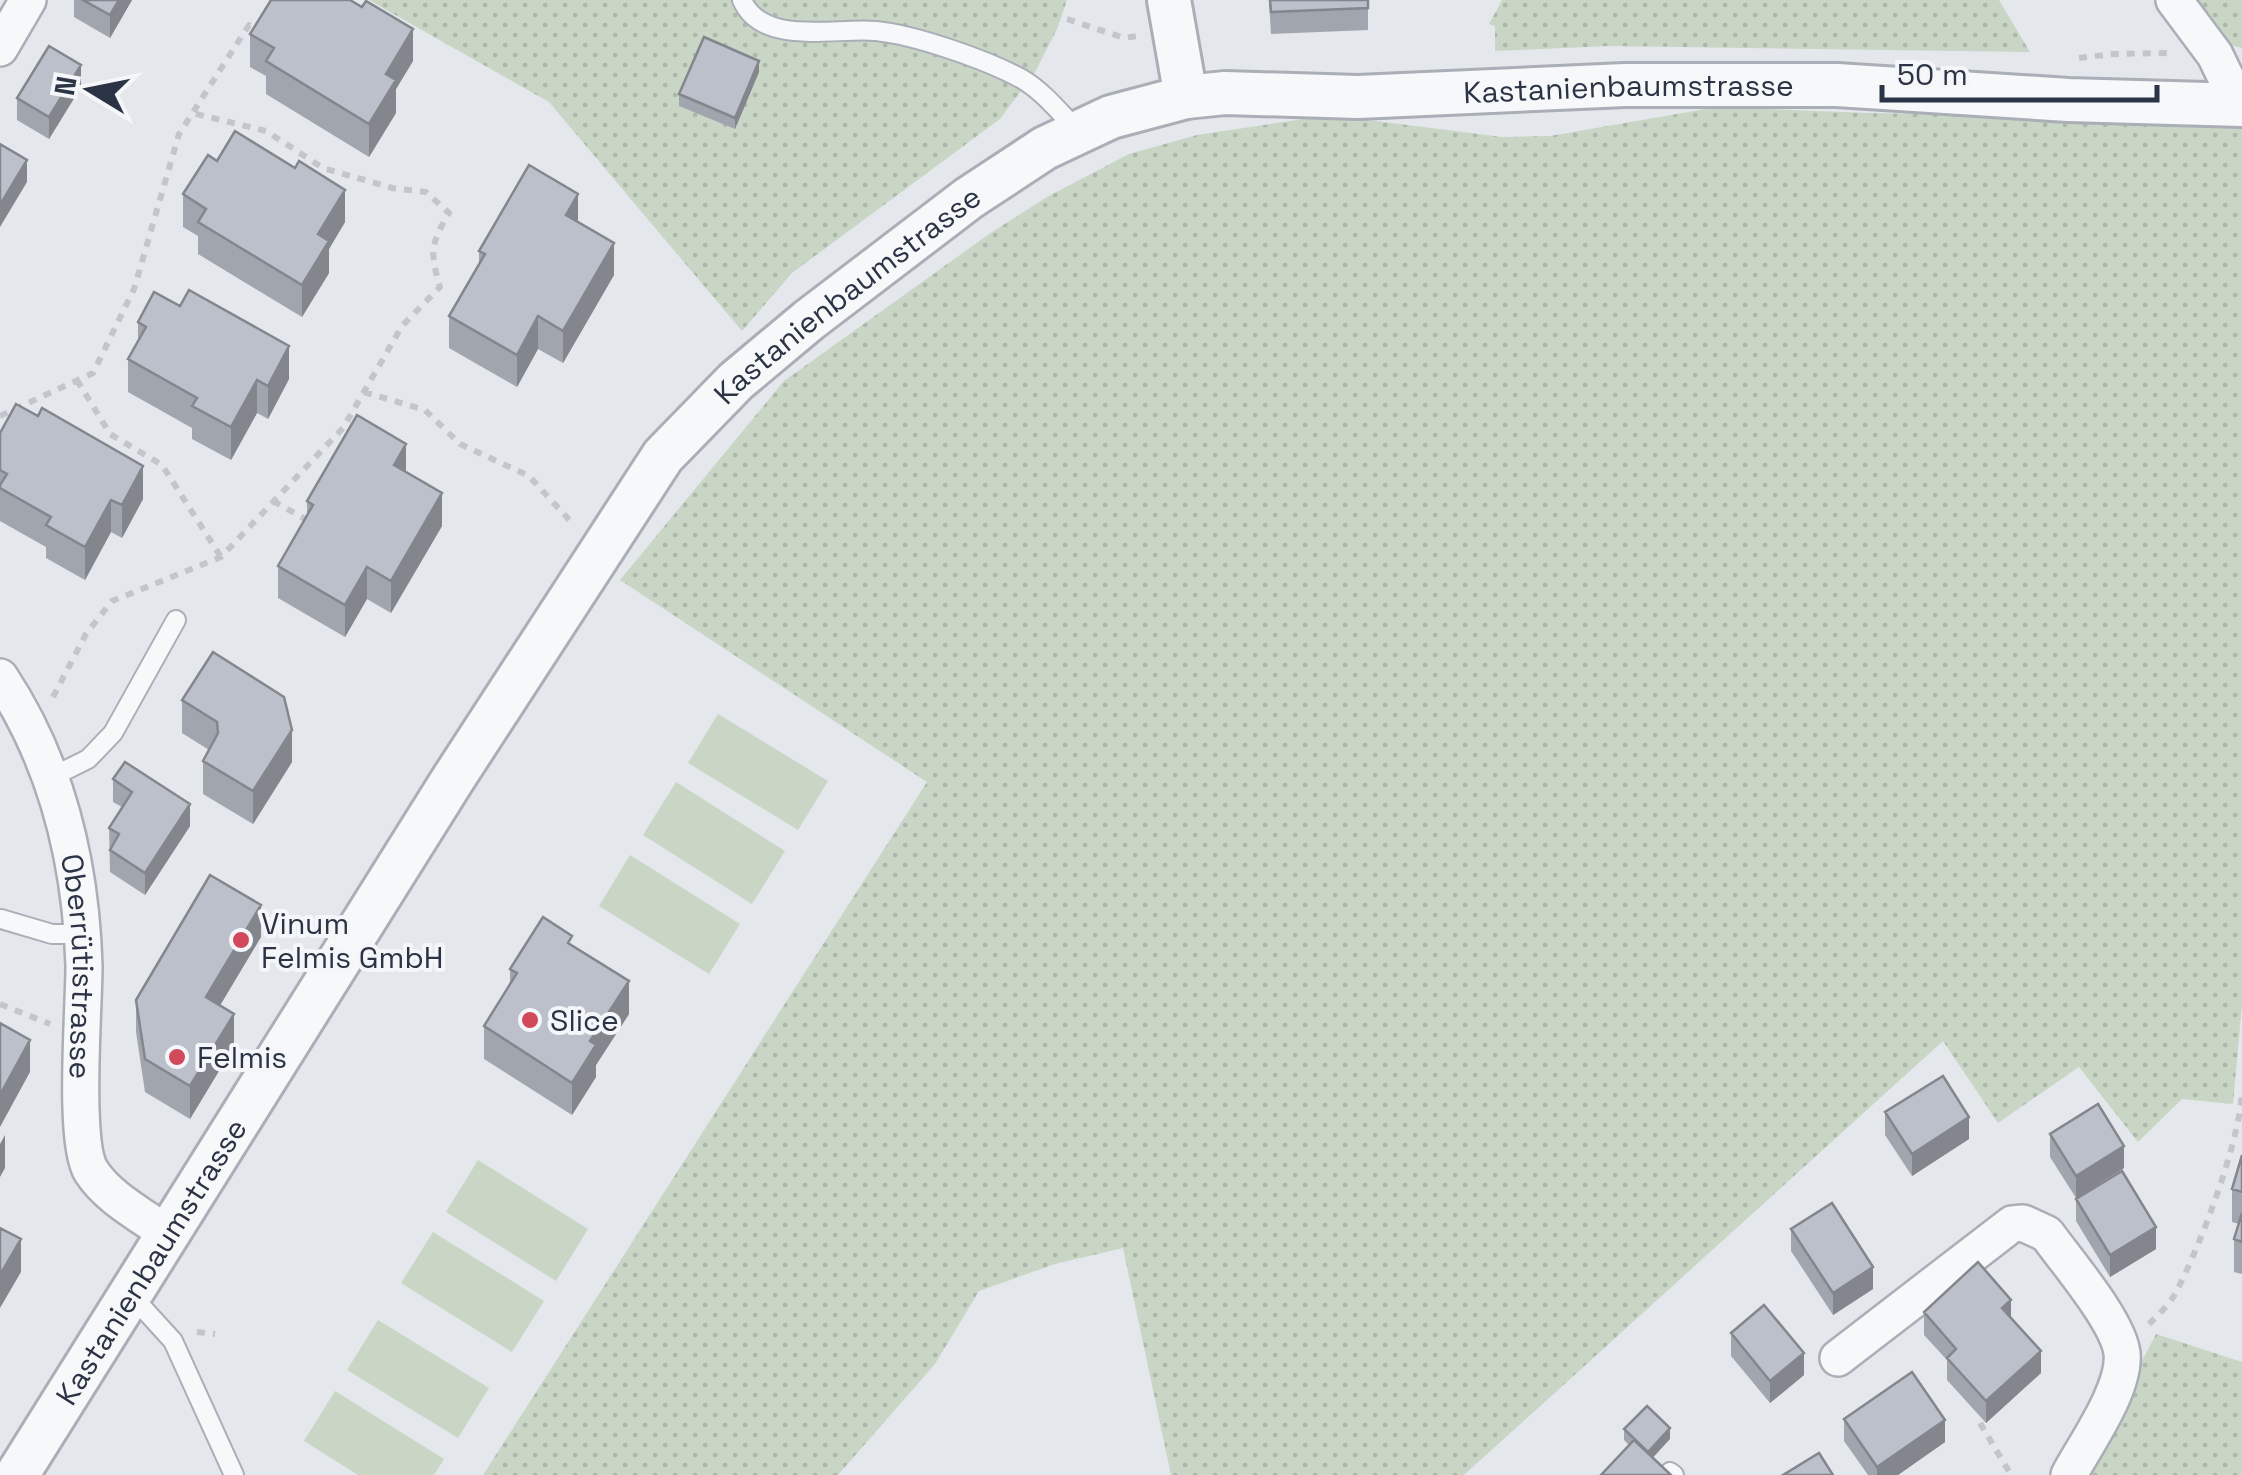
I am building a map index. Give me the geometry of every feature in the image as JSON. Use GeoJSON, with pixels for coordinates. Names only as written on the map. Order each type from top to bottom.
{"type":"FeatureCollection","features":[{"type":"Feature","properties":{"kind":"street"},"geometry":{"type":"LineString","coordinates":[[0,48],[28,0]]}},
{"type":"Feature","properties":{"kind":"street"},"geometry":{"type":"LineString","coordinates":[[1169,0],[1186,97]]}},
{"type":"Feature","properties":{"kind":"street"},"geometry":{"type":"LineString","coordinates":[[2174,0],[2216,56],[2241,105]]}},
{"type":"Feature","properties":{"kind":"street","name":"Kastanienbaumstrasse"},"geometry":{"type":"LineString","coordinates":[[18,1475],[591,563],[663,456],[736,381],[809,320],[969,198],[1045,148],[1111,117],[1186,97],[1225,93],[1358,97],[1625,85],[1837,85],[2068,100],[2241,105]]}},
{"type":"Feature","properties":{"kind":"street","name":"Oberrütistrasse"},"geometry":{"type":"LineString","coordinates":[[0,677],[17,702],[52,777],[65,819],[82,934],[82,1105],[86,1157],[103,1186],[168,1234]]}},
{"type":"Feature","properties":{"kind":"street"},"geometry":{"type":"LineString","coordinates":[[1838,1358],[2012,1224],[2023,1223],[2047,1234],[2114,1328],[2122,1355],[2116,1388],[2069,1475]]}},
{"type":"Feature","properties":{"kind":"lane"},"geometry":{"type":"LineString","coordinates":[[742,0],[747,11],[762,24],[785,30],[879,31],[951,50],[1022,79],[1079,132]]}},
{"type":"Feature","properties":{"kind":"lane"},"geometry":{"type":"LineString","coordinates":[[52,777],[88,758],[112,733],[176,620]]}},
{"type":"Feature","properties":{"kind":"lane"},"geometry":{"type":"LineString","coordinates":[[0,920],[52,934],[82,934]]}},
{"type":"Feature","properties":{"kind":"lane"},"geometry":{"type":"LineString","coordinates":[[130,1295],[173,1341],[234,1475]]}},
{"type":"Feature","properties":{"kind":"path"},"geometry":{"type":"LineString","coordinates":[[1067,19],[1124,38],[1138,36]]}},
{"type":"Feature","properties":{"kind":"path"},"geometry":{"type":"LineString","coordinates":[[0,416],[93,372],[134,289],[179,134],[249,24],[265,35]]}},
{"type":"Feature","properties":{"kind":"path"},"geometry":{"type":"LineString","coordinates":[[45,712],[86,634],[112,601],[221,557],[343,428],[402,326],[440,287],[431,256],[434,237],[448,213],[426,192],[392,188],[324,168],[266,131],[192,113]]}},
{"type":"Feature","properties":{"kind":"path"},"geometry":{"type":"LineString","coordinates":[[77,380],[110,434],[162,466],[221,557]]}},
{"type":"Feature","properties":{"kind":"path"},"geometry":{"type":"LineString","coordinates":[[364,392],[425,410],[460,444],[529,476],[579,530]]}},
{"type":"Feature","properties":{"kind":"path"},"geometry":{"type":"LineString","coordinates":[[274,501],[310,522]]}},
{"type":"Feature","properties":{"kind":"path"},"geometry":{"type":"LineString","coordinates":[[0,1004],[55,1026]]}},
{"type":"Feature","properties":{"kind":"path"},"geometry":{"type":"LineString","coordinates":[[2122,1355],[2174,1297],[2211,1208],[2241,1114],[2242,1091]]}},
{"type":"Feature","properties":{"kind":"path"},"geometry":{"type":"LineString","coordinates":[[1980,1423],[2011,1475]]}},
{"type":"Feature","properties":{"kind":"green space"},"geometry":{"type":"Polygon","coordinates":[[[369,0],[1067,0],[1035,72],[1000,119],[792,273],[742,331],[549,102],[369,0]]]}},
{"type":"Feature","properties":{"kind":"green space"},"geometry":{"type":"Polygon","coordinates":[[[1502,0],[1999,0],[2030,52],[1610,46],[1495,51],[1495,26],[1489,24],[1502,0]]]}},
{"type":"Feature","properties":{"kind":"green space"},"geometry":{"type":"Polygon","coordinates":[[[2193,0],[2242,0],[2242,48],[2230,45],[2193,0]]]}},
{"type":"Feature","properties":{"kind":"green space"},"geometry":{"type":"Polygon","coordinates":[[[1717,107],[2242,120],[2242,1005],[2233,1104],[2182,1099],[2138,1142],[2079,1067],[1998,1123],[1943,1041],[1464,1475],[1171,1475],[1123,1248],[1055,1264],[979,1291],[935,1364],[838,1475],[483,1475],[927,782],[620,580],[784,381],[992,232],[1047,197],[1129,154],[1197,135],[1303,119],[1360,119],[1502,137],[1550,136],[1717,107]]]}},
{"type":"Feature","properties":{"kind":"green space"},"geometry":{"type":"Polygon","coordinates":[[[718,714],[828,781],[798,830],[688,763],[718,714]]]}},
{"type":"Feature","properties":{"kind":"green space"},"geometry":{"type":"Polygon","coordinates":[[[676,782],[785,851],[752,904],[643,835],[676,782]]]}},
{"type":"Feature","properties":{"kind":"green space"},"geometry":{"type":"Polygon","coordinates":[[[630,855],[740,924],[709,974],[599,906],[630,855]]]}},
{"type":"Feature","properties":{"kind":"green space"},"geometry":{"type":"Polygon","coordinates":[[[478,1160],[588,1229],[556,1281],[446,1212],[478,1160]]]}},
{"type":"Feature","properties":{"kind":"green space"},"geometry":{"type":"Polygon","coordinates":[[[433,1232],[544,1301],[512,1352],[401,1283],[433,1232]]]}},
{"type":"Feature","properties":{"kind":"green space"},"geometry":{"type":"Polygon","coordinates":[[[378,1320],[489,1388],[458,1438],[347,1370],[378,1320]]]}},
{"type":"Feature","properties":{"kind":"green space"},"geometry":{"type":"Polygon","coordinates":[[[2156,1334],[2242,1362],[2242,1475],[2083,1475],[2156,1334]]]}},
{"type":"Feature","properties":{"kind":"green space"},"geometry":{"type":"Polygon","coordinates":[[[335,1391],[444,1459],[434,1475],[358,1475],[304,1441],[335,1391]]]}},
{"type":"Feature","properties":{"kind":"building"},"geometry":{"type":"Polygon","coordinates":[[[83,0],[119,0],[110,15],[83,0]]]}},
{"type":"Feature","properties":{"kind":"building"},"geometry":{"type":"Polygon","coordinates":[[[271,0],[350,0],[362,7],[366,1],[413,29],[386,74],[396,80],[369,124],[266,61],[274,48],[250,34],[271,0]]]}},
{"type":"Feature","properties":{"kind":"building"},"geometry":{"type":"Polygon","coordinates":[[[1270,0],[1368,0],[1368,8],[1271,12],[1270,0]]]}},
{"type":"Feature","properties":{"kind":"building"},"geometry":{"type":"Polygon","coordinates":[[[704,37],[759,61],[735,118],[679,94],[704,37]]]}},
{"type":"Feature","properties":{"kind":"building"},"geometry":{"type":"Polygon","coordinates":[[[49,46],[81,65],[49,117],[17,98],[49,46]]]}},
{"type":"Feature","properties":{"kind":"building"},"geometry":{"type":"Polygon","coordinates":[[[235,131],[295,168],[299,161],[345,190],[318,234],[329,241],[302,285],[198,222],[206,209],[183,194],[208,155],[217,161],[235,131]]]}},
{"type":"Feature","properties":{"kind":"building"},"geometry":{"type":"Polygon","coordinates":[[[0,144],[27,160],[0,205],[0,144]]]}},
{"type":"Feature","properties":{"kind":"building"},"geometry":{"type":"Polygon","coordinates":[[[529,165],[578,194],[566,215],[614,243],[563,331],[538,316],[517,355],[449,316],[485,254],[479,251],[529,165]]]}},
{"type":"Feature","properties":{"kind":"building"},"geometry":{"type":"Polygon","coordinates":[[[189,290],[289,346],[268,386],[257,380],[231,427],[192,406],[197,398],[128,359],[146,327],[138,322],[154,292],[180,306],[189,290]]]}},
{"type":"Feature","properties":{"kind":"building"},"geometry":{"type":"Polygon","coordinates":[[[16,404],[38,416],[42,408],[143,466],[122,505],[111,500],[85,547],[46,525],[51,517],[0,488],[7,474],[0,470],[0,433],[16,404]]]}},
{"type":"Feature","properties":{"kind":"building"},"geometry":{"type":"Polygon","coordinates":[[[357,415],[406,444],[394,465],[442,493],[391,581],[367,567],[345,605],[278,566],[313,505],[307,501],[357,415]]]}},
{"type":"Feature","properties":{"kind":"building"},"geometry":{"type":"Polygon","coordinates":[[[213,652],[284,697],[292,730],[253,791],[203,761],[218,733],[217,722],[182,700],[213,652]]]}},
{"type":"Feature","properties":{"kind":"building"},"geometry":{"type":"Polygon","coordinates":[[[125,762],[190,804],[145,873],[110,850],[119,834],[109,828],[132,792],[113,779],[125,762]]]}},
{"type":"Feature","properties":{"kind":"building"},"geometry":{"type":"Polygon","coordinates":[[[210,875],[261,905],[206,997],[234,1014],[190,1086],[145,1059],[136,1000],[210,875]]]}},
{"type":"Feature","properties":{"kind":"building"},"geometry":{"type":"Polygon","coordinates":[[[543,917],[572,936],[568,943],[629,981],[590,1041],[596,1045],[572,1083],[484,1026],[517,973],[510,969],[543,917]]]}},
{"type":"Feature","properties":{"kind":"building"},"geometry":{"type":"Polygon","coordinates":[[[0,1023],[30,1040],[0,1095],[0,1023]]]}},
{"type":"Feature","properties":{"kind":"building"},"geometry":{"type":"Polygon","coordinates":[[[1943,1076],[1969,1117],[1912,1154],[1885,1112],[1943,1076]]]}},
{"type":"Feature","properties":{"kind":"building"},"geometry":{"type":"Polygon","coordinates":[[[2098,1104],[2124,1146],[2076,1176],[2050,1134],[2098,1104]]]}},
{"type":"Feature","properties":{"kind":"building"},"geometry":{"type":"Polygon","coordinates":[[[2242,1155],[2242,1192],[2232,1189],[2242,1155]]]}},
{"type":"Feature","properties":{"kind":"building"},"geometry":{"type":"Polygon","coordinates":[[[2122,1171],[2156,1227],[2110,1255],[2076,1199],[2122,1171]]]}},
{"type":"Feature","properties":{"kind":"building"},"geometry":{"type":"Polygon","coordinates":[[[1832,1203],[1873,1267],[1833,1293],[1791,1229],[1832,1203]]]}},
{"type":"Feature","properties":{"kind":"building"},"geometry":{"type":"Polygon","coordinates":[[[2242,1213],[2242,1242],[2234,1239],[2242,1213]]]}},
{"type":"Feature","properties":{"kind":"building"},"geometry":{"type":"Polygon","coordinates":[[[0,1228],[21,1239],[0,1275],[0,1228]]]}},
{"type":"Feature","properties":{"kind":"building"},"geometry":{"type":"Polygon","coordinates":[[[1978,1262],[2011,1300],[2002,1308],[2041,1351],[1986,1401],[1947,1358],[1956,1349],[1924,1312],[1978,1262]]]}},
{"type":"Feature","properties":{"kind":"building"},"geometry":{"type":"Polygon","coordinates":[[[1764,1305],[1804,1353],[1770,1381],[1731,1333],[1764,1305]]]}},
{"type":"Feature","properties":{"kind":"building"},"geometry":{"type":"Polygon","coordinates":[[[1912,1372],[1945,1420],[1877,1467],[1844,1419],[1912,1372]]]}},
{"type":"Feature","properties":{"kind":"building"},"geometry":{"type":"Polygon","coordinates":[[[1647,1406],[1670,1428],[1648,1452],[1624,1429],[1647,1406]]]}},
{"type":"Feature","properties":{"kind":"building"},"geometry":{"type":"Polygon","coordinates":[[[1634,1440],[1671,1475],[1601,1475],[1634,1440]]]}},
{"type":"Feature","properties":{"kind":"building"},"geometry":{"type":"Polygon","coordinates":[[[1819,1453],[1833,1475],[1783,1475],[1819,1453]]]}},
{"type":"Feature","properties":{"kind":"place","name":"Vinum Felmis GmbH"},"geometry":{"type":"Point","coordinates":[241,940]}},
{"type":"Feature","properties":{"kind":"place","name":"Slice"},"geometry":{"type":"Point","coordinates":[530,1020]}},
{"type":"Feature","properties":{"kind":"place","name":"Felmis"},"geometry":{"type":"Point","coordinates":[177,1057]}}]}
